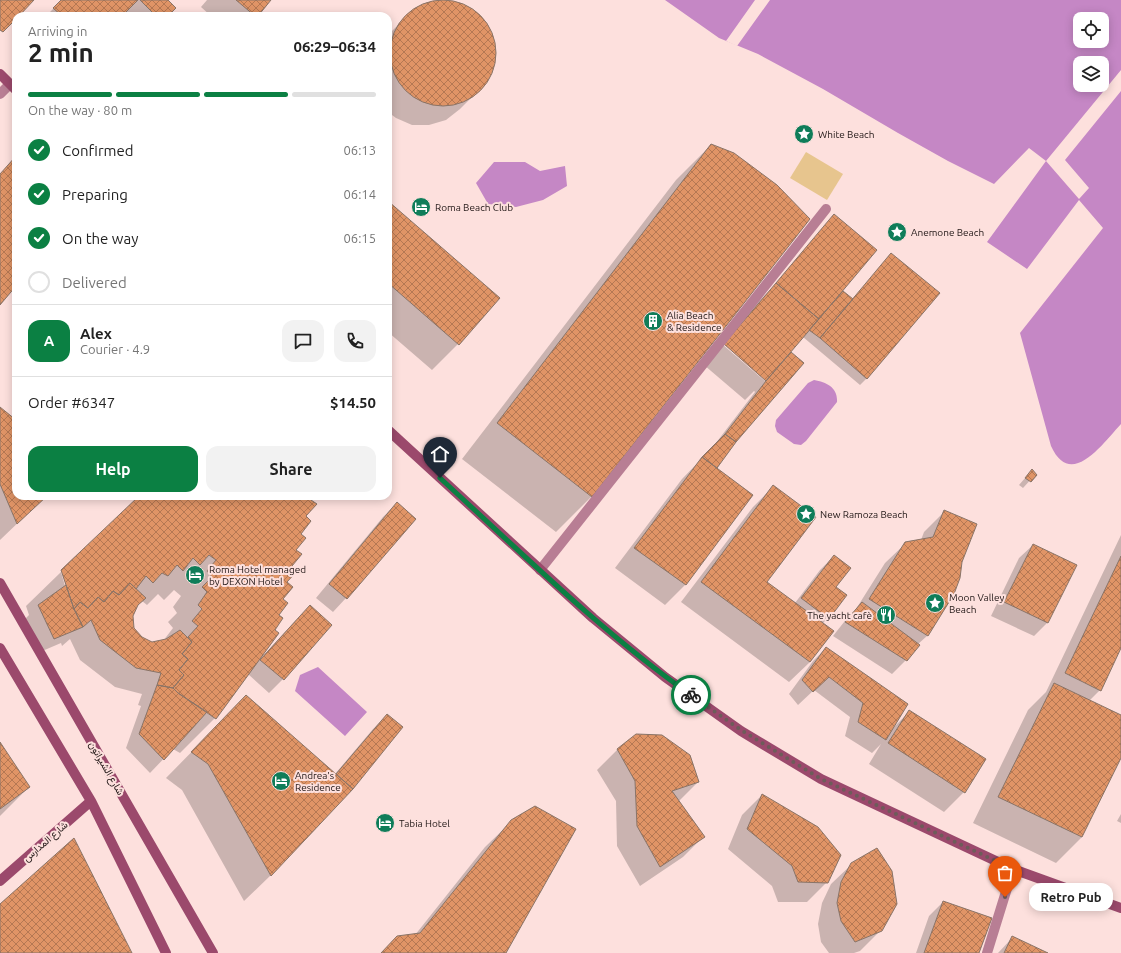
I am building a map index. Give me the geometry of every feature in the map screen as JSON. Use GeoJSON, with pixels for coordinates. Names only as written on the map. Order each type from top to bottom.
{"type":"FeatureCollection","features":[{"type":"Feature","properties":{"kind":"street"},"geometry":{"type":"LineString","coordinates":[[0,74],[12,86]]}},
{"type":"Feature","properties":{"kind":"street"},"geometry":{"type":"LineString","coordinates":[[0,94],[12,88]]}},
{"type":"Feature","properties":{"kind":"street"},"geometry":{"type":"LineString","coordinates":[[540,570],[826,209]]}},
{"type":"Feature","properties":{"kind":"street"},"geometry":{"type":"LineString","coordinates":[[392,434],[593,618],[665,677],[741,730],[821,779],[1013,869],[1121,908]]}},
{"type":"Feature","properties":{"kind":"street","name":"شارع الشيراتون"},"geometry":{"type":"LineString","coordinates":[[0,583],[213,953]]}},
{"type":"Feature","properties":{"kind":"street"},"geometry":{"type":"LineString","coordinates":[[0,648],[91,801],[166,953]]}},
{"type":"Feature","properties":{"kind":"street","name":"شارع المدارس"},"geometry":{"type":"LineString","coordinates":[[0,881],[91,801]]}},
{"type":"Feature","properties":{"kind":"street"},"geometry":{"type":"LineString","coordinates":[[987,953],[1013,869]]}},
{"type":"Feature","properties":{"kind":"shaded area"},"geometry":{"type":"Polygon","coordinates":[[[665,0],[1121,0],[1121,424],[1087,459],[1077,463],[1068,464],[1059,458],[1051,446],[1020,333],[1103,228],[1079,200],[1027,269],[987,242],[1046,161],[1029,148],[994,184],[948,161],[823,89],[758,54],[719,38],[665,0]]]}},
{"type":"Feature","properties":{"kind":"shaded area"},"geometry":{"type":"Polygon","coordinates":[[[806,152],[843,174],[827,200],[790,178],[806,152]]]}},
{"type":"Feature","properties":{"kind":"shaded area"},"geometry":{"type":"Polygon","coordinates":[[[494,162],[525,162],[540,171],[565,166],[567,186],[543,200],[516,207],[488,204],[476,183],[494,162]]]}},
{"type":"Feature","properties":{"kind":"shaded area"},"geometry":{"type":"Polygon","coordinates":[[[814,380],[831,386],[836,393],[837,402],[806,441],[801,445],[794,444],[777,432],[775,426],[776,420],[808,383],[814,380]]]}},
{"type":"Feature","properties":{"kind":"shaded area"},"geometry":{"type":"Polygon","coordinates":[[[318,667],[367,712],[345,736],[295,691],[300,675],[318,667]]]}},
{"type":"Feature","properties":{"kind":"pier"},"geometry":{"type":"Polygon","coordinates":[[[755,0],[770,0],[737,46],[726,41],[755,0]]]}},
{"type":"Feature","properties":{"kind":"pier"},"geometry":{"type":"Polygon","coordinates":[[[1121,70],[1121,91],[1065,160],[1089,188],[1079,199],[1046,161],[1103,92],[1109,92],[1109,85],[1121,70]]]}},
{"type":"Feature","properties":{"kind":"building"},"geometry":{"type":"Polygon","coordinates":[[[0,0],[34,0],[23,12],[12,12],[12,23],[3,32],[0,30],[0,0]]]}},
{"type":"Feature","properties":{"kind":"building"},"geometry":{"type":"Polygon","coordinates":[[[61,0],[138,0],[126,12],[58,12],[53,8],[61,0]]]}},
{"type":"Feature","properties":{"kind":"building"},"geometry":{"type":"Polygon","coordinates":[[[140,0],[168,0],[176,8],[172,12],[152,12],[140,0]]]}},
{"type":"Feature","properties":{"kind":"building"},"geometry":{"type":"Polygon","coordinates":[[[236,0],[271,0],[261,12],[250,12],[236,0]]]}},
{"type":"Feature","properties":{"kind":"building"},"geometry":{"type":"Polygon","coordinates":[[[433,1],[453,1],[472,9],[487,24],[495,43],[495,63],[487,82],[472,97],[453,105],[433,105],[414,97],[399,82],[392,66],[392,40],[399,24],[414,9],[433,1]]]}},
{"type":"Feature","properties":{"kind":"building","name":"Alia Beach & Residence"},"geometry":{"type":"Polygon","coordinates":[[[711,144],[734,153],[777,185],[810,219],[592,497],[497,423],[711,144]]]}},
{"type":"Feature","properties":{"kind":"building"},"geometry":{"type":"Polygon","coordinates":[[[12,160],[12,291],[0,305],[0,174],[12,160]]]}},
{"type":"Feature","properties":{"kind":"building"},"geometry":{"type":"Polygon","coordinates":[[[392,204],[500,298],[459,345],[392,286],[392,204]]]}},
{"type":"Feature","properties":{"kind":"building"},"geometry":{"type":"Polygon","coordinates":[[[834,214],[877,250],[819,319],[776,283],[834,214]]]}},
{"type":"Feature","properties":{"kind":"building"},"geometry":{"type":"Polygon","coordinates":[[[891,253],[940,293],[867,379],[820,338],[891,253]]]}},
{"type":"Feature","properties":{"kind":"building"},"geometry":{"type":"Polygon","coordinates":[[[776,283],[819,319],[766,381],[724,344],[776,283]]]}},
{"type":"Feature","properties":{"kind":"building"},"geometry":{"type":"Polygon","coordinates":[[[843,291],[853,299],[820,338],[809,330],[843,291]]]}},
{"type":"Feature","properties":{"kind":"building"},"geometry":{"type":"Polygon","coordinates":[[[791,352],[804,363],[736,442],[725,434],[766,381],[791,352]]]}},
{"type":"Feature","properties":{"kind":"building"},"geometry":{"type":"Polygon","coordinates":[[[0,407],[12,417],[12,500],[43,500],[17,524],[0,484],[0,407]]]}},
{"type":"Feature","properties":{"kind":"building"},"geometry":{"type":"Polygon","coordinates":[[[725,434],[736,442],[717,468],[702,457],[725,434]]]}},
{"type":"Feature","properties":{"kind":"building"},"geometry":{"type":"Polygon","coordinates":[[[702,457],[753,495],[686,585],[634,548],[702,457]]]}},
{"type":"Feature","properties":{"kind":"building"},"geometry":{"type":"Polygon","coordinates":[[[1032,469],[1037,475],[1031,482],[1025,478],[1032,469]]]}},
{"type":"Feature","properties":{"kind":"building"},"geometry":{"type":"Polygon","coordinates":[[[773,485],[816,517],[767,582],[834,631],[810,662],[701,582],[773,485]]]}},
{"type":"Feature","properties":{"kind":"building"},"geometry":{"type":"Polygon","coordinates":[[[135,500],[311,500],[317,504],[306,516],[311,521],[301,534],[306,538],[296,550],[302,554],[292,566],[297,571],[287,582],[293,587],[283,599],[288,603],[279,615],[283,618],[275,630],[279,633],[216,719],[173,688],[184,675],[179,670],[188,659],[182,654],[192,642],[188,637],[198,626],[192,621],[202,609],[198,605],[207,592],[202,587],[212,577],[207,571],[216,560],[209,555],[200,565],[193,558],[183,571],[177,565],[168,576],[162,573],[153,583],[146,576],[136,589],[130,583],[119,595],[113,591],[104,602],[98,597],[88,608],[80,602],[74,609],[61,570],[135,500]]]}},
{"type":"Feature","properties":{"kind":"building"},"geometry":{"type":"Polygon","coordinates":[[[397,502],[416,519],[347,599],[329,584],[397,502]]]}},
{"type":"Feature","properties":{"kind":"building"},"geometry":{"type":"Polygon","coordinates":[[[944,510],[977,524],[962,562],[960,578],[954,594],[928,636],[869,599],[905,542],[933,537],[944,510]]]}},
{"type":"Feature","properties":{"kind":"building"},"geometry":{"type":"Polygon","coordinates":[[[1033,544],[1077,565],[1048,623],[1004,602],[1033,544]]]}},
{"type":"Feature","properties":{"kind":"building"},"geometry":{"type":"Polygon","coordinates":[[[834,555],[851,568],[836,587],[847,595],[829,619],[801,598],[834,555]]]}},
{"type":"Feature","properties":{"kind":"building"},"geometry":{"type":"Polygon","coordinates":[[[1121,556],[1121,648],[1101,691],[1065,673],[1121,556]]]}},
{"type":"Feature","properties":{"kind":"building"},"geometry":{"type":"Polygon","coordinates":[[[130,583],[146,598],[138,605],[133,616],[134,628],[142,637],[152,642],[166,639],[180,630],[192,642],[182,654],[188,659],[179,670],[184,675],[173,688],[157,685],[161,673],[136,668],[100,640],[91,620],[83,627],[74,609],[80,602],[88,608],[98,597],[104,602],[113,591],[119,595],[130,583]]]}},
{"type":"Feature","properties":{"kind":"building"},"geometry":{"type":"Polygon","coordinates":[[[66,585],[74,609],[83,627],[54,639],[38,605],[66,585]]]}},
{"type":"Feature","properties":{"kind":"building"},"geometry":{"type":"Polygon","coordinates":[[[862,602],[920,645],[907,661],[845,622],[862,602]]]}},
{"type":"Feature","properties":{"kind":"building"},"geometry":{"type":"Polygon","coordinates":[[[310,605],[332,625],[284,680],[260,660],[310,605]]]}},
{"type":"Feature","properties":{"kind":"building"},"geometry":{"type":"Polygon","coordinates":[[[826,647],[908,704],[886,740],[858,722],[863,703],[829,677],[813,692],[802,680],[826,647]]]}},
{"type":"Feature","properties":{"kind":"building"},"geometry":{"type":"Polygon","coordinates":[[[1054,683],[1121,715],[1121,758],[1082,837],[998,797],[1054,683]]]}},
{"type":"Feature","properties":{"kind":"building"},"geometry":{"type":"Polygon","coordinates":[[[157,685],[173,688],[178,693],[207,712],[164,760],[139,734],[157,685]]]}},
{"type":"Feature","properties":{"kind":"building","name":"Andrea's Residence"},"geometry":{"type":"Polygon","coordinates":[[[246,695],[353,789],[271,876],[208,764],[191,752],[246,695]]]}},
{"type":"Feature","properties":{"kind":"building"},"geometry":{"type":"Polygon","coordinates":[[[909,710],[986,759],[965,793],[888,743],[909,710]]]}},
{"type":"Feature","properties":{"kind":"building"},"geometry":{"type":"Polygon","coordinates":[[[387,714],[403,727],[353,789],[336,774],[387,714]]]}},
{"type":"Feature","properties":{"kind":"building"},"geometry":{"type":"Polygon","coordinates":[[[636,734],[662,735],[690,755],[699,782],[672,791],[705,837],[660,867],[637,826],[635,781],[617,749],[636,734]]]}},
{"type":"Feature","properties":{"kind":"building"},"geometry":{"type":"Polygon","coordinates":[[[0,742],[30,787],[0,809],[0,742]]]}},
{"type":"Feature","properties":{"kind":"building"},"geometry":{"type":"Polygon","coordinates":[[[762,794],[818,827],[841,855],[828,883],[798,882],[792,866],[747,829],[762,794]]]}},
{"type":"Feature","properties":{"kind":"building"},"geometry":{"type":"Polygon","coordinates":[[[535,806],[576,829],[506,953],[381,953],[397,936],[420,933],[511,820],[535,806]]]}},
{"type":"Feature","properties":{"kind":"building"},"geometry":{"type":"Polygon","coordinates":[[[74,838],[132,953],[0,953],[0,904],[74,838]]]}},
{"type":"Feature","properties":{"kind":"building"},"geometry":{"type":"Polygon","coordinates":[[[877,848],[892,871],[897,904],[882,931],[855,942],[841,921],[837,903],[841,882],[851,863],[877,848]]]}},
{"type":"Feature","properties":{"kind":"building"},"geometry":{"type":"Polygon","coordinates":[[[943,901],[992,918],[979,953],[924,953],[943,901]]]}},
{"type":"Feature","properties":{"kind":"building"},"geometry":{"type":"Polygon","coordinates":[[[1012,936],[1048,953],[1004,953],[1012,936]]]}},
{"type":"Feature","properties":{"kind":"way so far"},"geometry":{"type":"LineString","coordinates":[[691,695],[741,730],[821,779],[1013,869],[1005,897]]}},
{"type":"Feature","properties":{"kind":"place","name":"White Beach"},"geometry":{"type":"Point","coordinates":[804,134]}},
{"type":"Feature","properties":{"kind":"place","name":"Roma Beach Club"},"geometry":{"type":"Point","coordinates":[421,207]}},
{"type":"Feature","properties":{"kind":"place","name":"Anemone Beach"},"geometry":{"type":"Point","coordinates":[897,232]}},
{"type":"Feature","properties":{"kind":"place","name":"Alia Beach & Residence"},"geometry":{"type":"Point","coordinates":[653,321]}},
{"type":"Feature","properties":{"kind":"place","name":"New Ramoza Beach"},"geometry":{"type":"Point","coordinates":[806,514]}},
{"type":"Feature","properties":{"kind":"place","name":"Roma Hotel managed by DEXON Hotel"},"geometry":{"type":"Point","coordinates":[195,575]}},
{"type":"Feature","properties":{"kind":"place","name":"Moon Valley Beach"},"geometry":{"type":"Point","coordinates":[935,603]}},
{"type":"Feature","properties":{"kind":"place","name":"The yacht cafè"},"geometry":{"type":"Point","coordinates":[886,615]}},
{"type":"Feature","properties":{"kind":"place","name":"Andrea's Residence"},"geometry":{"type":"Point","coordinates":[281,781]}},
{"type":"Feature","properties":{"kind":"place","name":"Tabia Hotel"},"geometry":{"type":"Point","coordinates":[385,823]}},
{"type":"Feature","properties":{"kind":"place","name":"Retro Pub"},"geometry":{"type":"Point","coordinates":[1005,897]}},
{"type":"Feature","properties":{"kind":"route"},"geometry":{"type":"LineString","coordinates":[[440,478],[593,618],[665,677],[691,695]]}}]}
